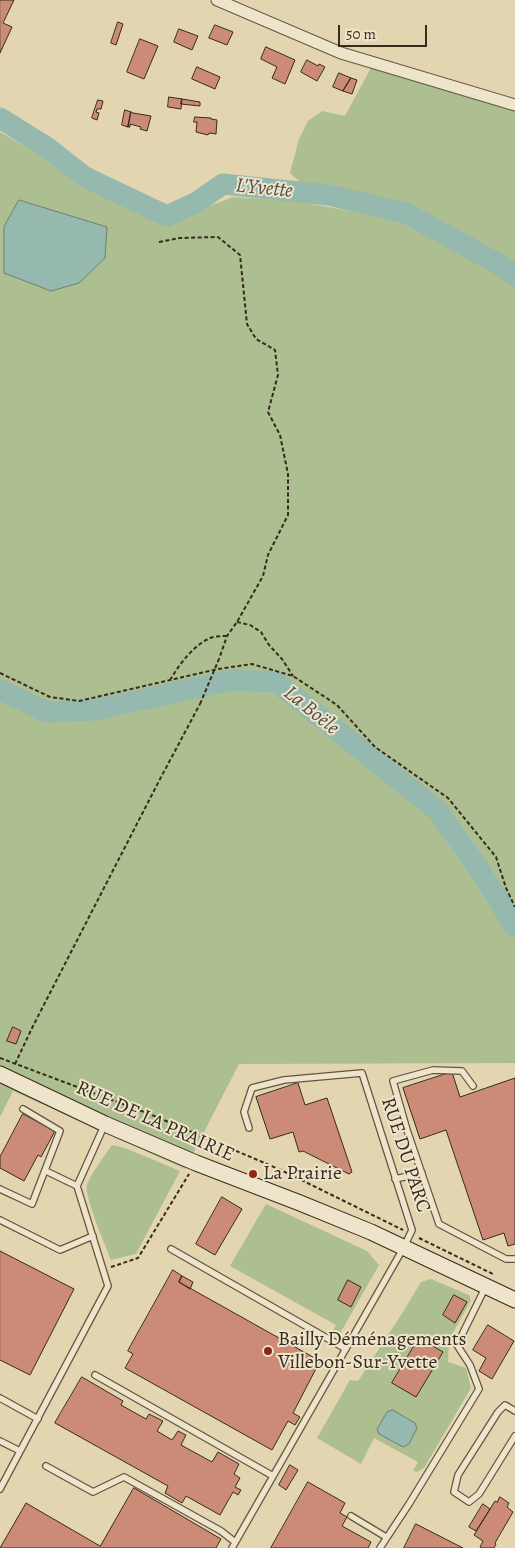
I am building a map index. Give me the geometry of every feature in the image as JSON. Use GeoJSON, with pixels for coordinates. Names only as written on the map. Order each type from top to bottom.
{"type":"FeatureCollection","features":[{"type":"Feature","properties":{"kind":"street"},"geometry":{"type":"LineString","coordinates":[[217,0],[341,53],[515,105]]}},
{"type":"Feature","properties":{"kind":"street","name":"RUE DE LA PRAIRIE"},"geometry":{"type":"LineString","coordinates":[[0,1074],[105,1124],[196,1163],[300,1203],[407,1240],[491,1281],[515,1300]]}},
{"type":"Feature","properties":{"kind":"lane"},"geometry":{"type":"LineString","coordinates":[[472,1086],[462,1071],[433,1070],[392,1081],[439,1224],[506,1259],[515,1259]]}},
{"type":"Feature","properties":{"kind":"lane","name":"RUE DU PARC"},"geometry":{"type":"LineString","coordinates":[[249,1128],[244,1112],[252,1088],[284,1080],[362,1072],[412,1230],[407,1240]]}},
{"type":"Feature","properties":{"kind":"lane"},"geometry":{"type":"LineString","coordinates":[[0,1189],[32,1204],[60,1131],[23,1109]]}},
{"type":"Feature","properties":{"kind":"lane"},"geometry":{"type":"LineString","coordinates":[[0,1489],[108,1286],[77,1186],[105,1124]]}},
{"type":"Feature","properties":{"kind":"lane"},"geometry":{"type":"LineString","coordinates":[[46,1171],[77,1186]]}},
{"type":"Feature","properties":{"kind":"lane"},"geometry":{"type":"LineString","coordinates":[[395,1179],[422,1173]]}},
{"type":"Feature","properties":{"kind":"lane"},"geometry":{"type":"LineString","coordinates":[[0,1220],[60,1250],[93,1236]]}},
{"type":"Feature","properties":{"kind":"lane"},"geometry":{"type":"LineString","coordinates":[[46,1466],[93,1492],[124,1477],[221,1531],[234,1545],[407,1240]]}},
{"type":"Feature","properties":{"kind":"lane"},"geometry":{"type":"LineString","coordinates":[[171,1249],[346,1349]]}},
{"type":"Feature","properties":{"kind":"lane"},"geometry":{"type":"LineString","coordinates":[[380,1548],[409,1504],[478,1389],[470,1365],[458,1345],[491,1281]]}},
{"type":"Feature","properties":{"kind":"lane"},"geometry":{"type":"LineString","coordinates":[[95,1375],[273,1476]]}},
{"type":"Feature","properties":{"kind":"lane"},"geometry":{"type":"LineString","coordinates":[[0,1398],[38,1419]]}},
{"type":"Feature","properties":{"kind":"lane"},"geometry":{"type":"LineString","coordinates":[[515,1411],[506,1406],[498,1412],[458,1475],[454,1492],[469,1502],[479,1494],[515,1436]]}},
{"type":"Feature","properties":{"kind":"lane"},"geometry":{"type":"LineString","coordinates":[[0,1441],[20,1451]]}},
{"type":"Feature","properties":{"kind":"lane"},"geometry":{"type":"LineString","coordinates":[[351,1516],[386,1537]]}},
{"type":"Feature","properties":{"kind":"path"},"geometry":{"type":"LineString","coordinates":[[16,1060],[200,704],[228,636],[263,576],[268,555],[288,515],[288,474],[280,435],[268,412],[278,375],[275,350],[256,339],[247,324],[240,255],[218,237],[180,238],[159,242]]}},
{"type":"Feature","properties":{"kind":"path"},"geometry":{"type":"LineString","coordinates":[[237,622],[250,625],[260,632],[293,676]]}},
{"type":"Feature","properties":{"kind":"path"},"geometry":{"type":"LineString","coordinates":[[170,680],[177,668],[208,638],[228,636]]}},
{"type":"Feature","properties":{"kind":"path"},"geometry":{"type":"LineString","coordinates":[[0,674],[50,697],[79,701],[218,669],[252,664],[293,676],[337,705],[375,747],[448,798],[496,857],[506,888],[515,907]]}},
{"type":"Feature","properties":{"kind":"path"},"geometry":{"type":"LineString","coordinates":[[0,1058],[152,1115],[281,1170],[407,1240],[491,1281]]}},
{"type":"Feature","properties":{"kind":"path"},"geometry":{"type":"LineString","coordinates":[[103,1270],[138,1258],[196,1163]]}},
{"type":"Feature","properties":{"kind":"green space"},"geometry":{"type":"Polygon","coordinates":[[[373,64],[515,109],[515,276],[502,266],[406,213],[328,195],[313,194],[290,173],[299,139],[308,121],[322,111],[345,116],[373,64]]]}},
{"type":"Feature","properties":{"kind":"green space"},"geometry":{"type":"Polygon","coordinates":[[[0,132],[162,224],[233,197],[294,201],[402,220],[515,284],[515,1063],[239,1064],[185,1169],[13,1091],[0,1117],[0,132]]]}},
{"type":"Feature","properties":{"kind":"green space"},"geometry":{"type":"Polygon","coordinates":[[[112,1145],[125,1148],[180,1171],[136,1254],[111,1260],[92,1210],[87,1185],[112,1145]]]}},
{"type":"Feature","properties":{"kind":"green space"},"geometry":{"type":"Polygon","coordinates":[[[266,1204],[367,1251],[379,1265],[339,1335],[331,1334],[336,1325],[230,1266],[266,1204]]]}},
{"type":"Feature","properties":{"kind":"green space"},"geometry":{"type":"Polygon","coordinates":[[[431,1279],[469,1295],[471,1300],[449,1340],[448,1362],[466,1368],[471,1388],[424,1468],[417,1472],[413,1471],[418,1462],[374,1438],[361,1464],[317,1438],[350,1380],[358,1381],[421,1282],[431,1279]],[[454,1295],[443,1315],[455,1322],[467,1302],[454,1295]],[[419,1338],[392,1383],[416,1397],[443,1352],[419,1338]]]}},
{"type":"Feature","properties":{"kind":"water"},"geometry":{"type":"Polygon","coordinates":[[[19,200],[107,227],[105,258],[79,283],[51,291],[4,273],[4,227],[19,200]]]}},
{"type":"Feature","properties":{"kind":"water"},"geometry":{"type":"Polygon","coordinates":[[[393,1410],[415,1423],[417,1428],[409,1444],[403,1447],[379,1434],[377,1429],[387,1412],[393,1410]]]}},
{"type":"Feature","properties":{"kind":"building"},"geometry":{"type":"Polygon","coordinates":[[[0,0],[14,0],[3,23],[12,27],[0,53],[0,0]]]}},
{"type":"Feature","properties":{"kind":"building"},"geometry":{"type":"Polygon","coordinates":[[[118,22],[123,24],[116,45],[111,43],[118,22]]]}},
{"type":"Feature","properties":{"kind":"building"},"geometry":{"type":"Polygon","coordinates":[[[215,25],[233,32],[227,45],[209,38],[215,25]]]}},
{"type":"Feature","properties":{"kind":"building"},"geometry":{"type":"Polygon","coordinates":[[[179,29],[198,36],[192,50],[174,42],[179,29]]]}},
{"type":"Feature","properties":{"kind":"building"},"geometry":{"type":"Polygon","coordinates":[[[140,39],[158,46],[144,79],[127,72],[140,39]]]}},
{"type":"Feature","properties":{"kind":"building"},"geometry":{"type":"Polygon","coordinates":[[[266,47],[295,60],[285,84],[272,78],[277,67],[261,59],[266,47]]]}},
{"type":"Feature","properties":{"kind":"building"},"geometry":{"type":"Polygon","coordinates":[[[307,60],[318,66],[319,64],[325,67],[317,81],[301,72],[307,60]]]}},
{"type":"Feature","properties":{"kind":"building"},"geometry":{"type":"Polygon","coordinates":[[[197,67],[220,77],[215,89],[192,79],[197,67]]]}},
{"type":"Feature","properties":{"kind":"building"},"geometry":{"type":"Polygon","coordinates":[[[339,73],[351,78],[343,91],[333,87],[339,73]]]}},
{"type":"Feature","properties":{"kind":"building"},"geometry":{"type":"Polygon","coordinates":[[[351,78],[357,80],[352,94],[343,91],[351,78]]]}},
{"type":"Feature","properties":{"kind":"building"},"geometry":{"type":"Polygon","coordinates":[[[169,97],[182,99],[181,109],[168,107],[169,97]]]}},
{"type":"Feature","properties":{"kind":"building"},"geometry":{"type":"Polygon","coordinates":[[[182,99],[200,102],[200,106],[181,104],[182,99]]]}},
{"type":"Feature","properties":{"kind":"building"},"geometry":{"type":"Polygon","coordinates":[[[98,100],[103,101],[101,109],[97,109],[96,112],[99,113],[97,120],[92,118],[98,100]]]}},
{"type":"Feature","properties":{"kind":"building"},"geometry":{"type":"Polygon","coordinates":[[[125,110],[131,112],[128,127],[122,125],[125,110]]]}},
{"type":"Feature","properties":{"kind":"building"},"geometry":{"type":"Polygon","coordinates":[[[131,112],[151,116],[147,131],[130,124],[130,127],[128,127],[131,112]]]}},
{"type":"Feature","properties":{"kind":"building"},"geometry":{"type":"Polygon","coordinates":[[[195,117],[217,120],[216,134],[209,133],[208,135],[196,132],[197,122],[194,122],[195,117]]]}},
{"type":"Feature","properties":{"kind":"building"},"geometry":{"type":"Polygon","coordinates":[[[13,1027],[21,1031],[16,1044],[7,1041],[13,1027]]]}},
{"type":"Feature","properties":{"kind":"building"},"geometry":{"type":"Polygon","coordinates":[[[452,1072],[460,1097],[515,1078],[515,1244],[508,1246],[504,1233],[483,1240],[446,1130],[420,1139],[403,1088],[452,1072]]]}},
{"type":"Feature","properties":{"kind":"building"},"geometry":{"type":"Polygon","coordinates":[[[298,1083],[305,1105],[327,1098],[352,1172],[349,1174],[303,1151],[299,1152],[293,1132],[270,1139],[256,1097],[298,1083]]]}},
{"type":"Feature","properties":{"kind":"building"},"geometry":{"type":"Polygon","coordinates":[[[23,1114],[55,1131],[41,1157],[38,1155],[24,1181],[0,1168],[0,1157],[23,1114]]]}},
{"type":"Feature","properties":{"kind":"building"},"geometry":{"type":"Polygon","coordinates":[[[222,1197],[242,1209],[215,1255],[196,1244],[222,1197]]]}},
{"type":"Feature","properties":{"kind":"building"},"geometry":{"type":"Polygon","coordinates":[[[0,1251],[74,1289],[30,1375],[0,1360],[0,1251]]]}},
{"type":"Feature","properties":{"kind":"building"},"geometry":{"type":"Polygon","coordinates":[[[173,1270],[182,1276],[179,1282],[320,1361],[293,1413],[300,1417],[295,1425],[288,1421],[272,1450],[125,1368],[133,1354],[128,1351],[173,1270]]]}},
{"type":"Feature","properties":{"kind":"building"},"geometry":{"type":"Polygon","coordinates":[[[182,1276],[193,1282],[190,1289],[179,1282],[182,1276]]]}},
{"type":"Feature","properties":{"kind":"building"},"geometry":{"type":"Polygon","coordinates":[[[348,1280],[361,1287],[351,1307],[338,1300],[348,1280]]]}},
{"type":"Feature","properties":{"kind":"building"},"geometry":{"type":"Polygon","coordinates":[[[454,1295],[467,1302],[455,1323],[443,1315],[454,1295]]]}},
{"type":"Feature","properties":{"kind":"building"},"geometry":{"type":"Polygon","coordinates":[[[488,1325],[514,1341],[492,1379],[479,1371],[486,1358],[473,1350],[488,1325]]]}},
{"type":"Feature","properties":{"kind":"building"},"geometry":{"type":"Polygon","coordinates":[[[419,1338],[443,1352],[416,1397],[392,1383],[419,1338]]]}},
{"type":"Feature","properties":{"kind":"building"},"geometry":{"type":"Polygon","coordinates":[[[82,1377],[123,1401],[121,1405],[146,1419],[149,1414],[163,1421],[157,1431],[172,1440],[178,1431],[186,1435],[181,1445],[212,1462],[218,1452],[239,1464],[234,1474],[240,1478],[235,1487],[241,1490],[238,1495],[233,1492],[220,1515],[186,1496],[182,1503],[165,1493],[168,1486],[55,1423],[82,1377]]]}},
{"type":"Feature","properties":{"kind":"building"},"geometry":{"type":"Polygon","coordinates":[[[290,1465],[298,1470],[286,1490],[279,1485],[290,1465]]]}},
{"type":"Feature","properties":{"kind":"building"},"geometry":{"type":"Polygon","coordinates":[[[308,1482],[345,1503],[340,1513],[347,1517],[342,1526],[371,1542],[368,1548],[271,1548],[308,1482]]]}},
{"type":"Feature","properties":{"kind":"building"},"geometry":{"type":"Polygon","coordinates":[[[134,1488],[221,1539],[216,1548],[0,1548],[26,1503],[100,1546],[134,1488]]]}},
{"type":"Feature","properties":{"kind":"building"},"geometry":{"type":"Polygon","coordinates":[[[500,1497],[509,1503],[507,1507],[513,1512],[494,1548],[482,1548],[480,1547],[483,1541],[474,1535],[495,1501],[497,1502],[500,1497]]]}},
{"type":"Feature","properties":{"kind":"building"},"geometry":{"type":"Polygon","coordinates":[[[483,1504],[490,1509],[476,1531],[469,1527],[483,1504]]]}},
{"type":"Feature","properties":{"kind":"building"},"geometry":{"type":"Polygon","coordinates":[[[416,1524],[463,1548],[404,1548],[416,1524]]]}},
{"type":"Feature","properties":{"kind":"waterway","name":"L'Yvette"},"geometry":{"type":"LineString","coordinates":[[0,118],[48,148],[85,177],[167,216],[197,202],[223,184],[328,195],[406,213],[502,266],[515,276]]}},
{"type":"Feature","properties":{"kind":"waterway","name":"La Boële"},"geometry":{"type":"LineString","coordinates":[[0,690],[47,712],[94,710],[232,680],[276,682],[438,811],[476,865],[515,926]]}},
{"type":"Feature","properties":{"kind":"place","name":"La Prairie"},"geometry":{"type":"Point","coordinates":[253,1174]}},
{"type":"Feature","properties":{"kind":"place","name":"Bailly Déménagements Villebon-Sur-Yvette"},"geometry":{"type":"Point","coordinates":[268,1351]}}]}
